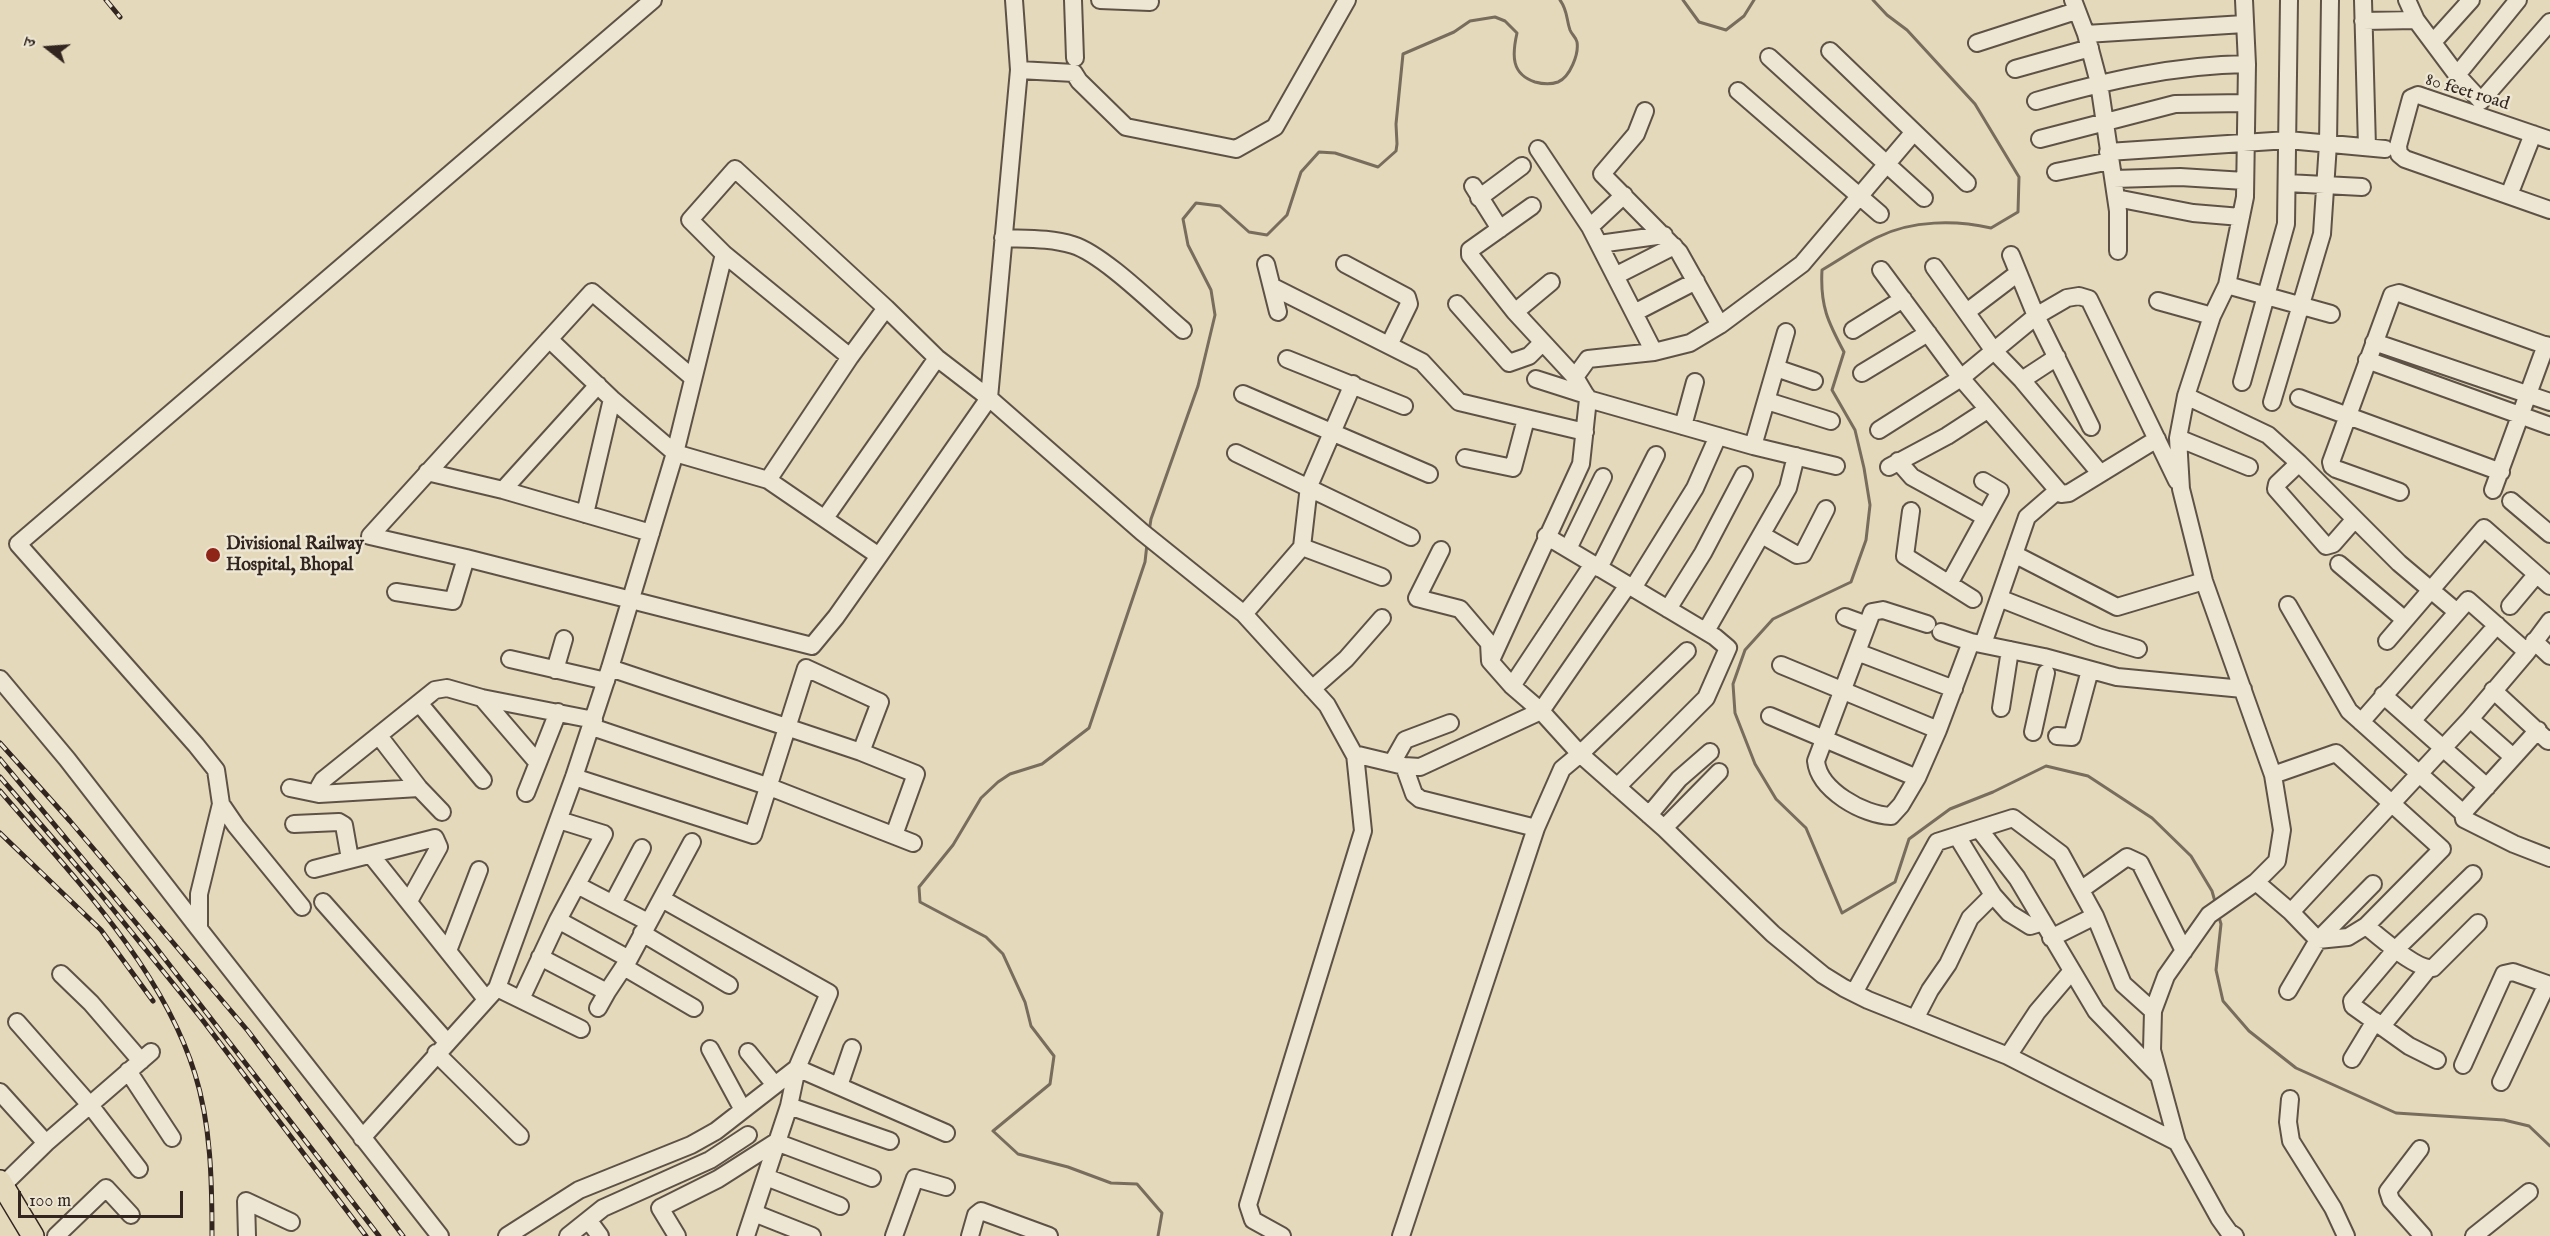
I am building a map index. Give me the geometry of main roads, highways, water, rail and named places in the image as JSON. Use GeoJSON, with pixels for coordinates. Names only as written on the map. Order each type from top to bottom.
{"type":"FeatureCollection","features":[{"type":"Feature","properties":{"kind":"main road"},"geometry":{"type":"LineString","coordinates":[[1,1183],[33,1236]]}},
{"type":"Feature","properties":{"kind":"waterway"},"geometry":{"type":"LineString","coordinates":[[1149,532],[1151,519],[1198,386],[1215,315],[1211,290],[1188,245],[1183,219],[1196,203],[1220,206],[1249,232],[1267,235],[1287,215],[1301,172],[1319,152],[1335,153],[1378,167],[1396,151],[1396,124],[1403,54],[1454,32],[1470,21],[1495,17],[1505,21],[1517,33],[1514,56],[1517,69],[1521,74],[1538,83],[1558,82],[1570,70],[1577,47],[1566,11],[1560,0]]}},
{"type":"Feature","properties":{"kind":"waterway"},"geometry":{"type":"LineString","coordinates":[[1683,0],[1699,22],[1726,30],[1744,16],[1754,0]]}},
{"type":"Feature","properties":{"kind":"waterway"},"geometry":{"type":"LineString","coordinates":[[1873,0],[1887,15],[1907,30],[1975,104],[2019,177],[2018,212],[1991,228],[1934,223],[1891,231],[1864,244],[1822,270],[1822,294],[1826,313],[1844,352],[1832,390],[1855,430],[1864,468],[1870,505],[1866,540],[1851,582],[1773,619],[1745,650],[1733,684],[1735,713],[1755,764],[1776,799],[1806,828],[1842,913],[1895,882],[1909,839],[1950,809],[1993,792],[2046,766],[2088,776],[2152,818],[2191,856],[2212,891],[2216,905]]}},
{"type":"Feature","properties":{"kind":"waterway"},"geometry":{"type":"LineString","coordinates":[[1147,544],[1145,562],[1089,728],[1042,764],[1010,774],[998,782],[981,798],[953,845],[919,887],[920,902],[986,937],[1003,954],[1025,1002],[1031,1026],[1054,1056],[1050,1084],[993,1131],[1018,1154],[1068,1167],[1111,1183],[1137,1184],[1162,1213],[1158,1236]]}},
{"type":"Feature","properties":{"kind":"waterway"},"geometry":{"type":"LineString","coordinates":[[2218,914],[2221,924],[2216,970],[2223,1001],[2249,1031],[2296,1068],[2396,1113],[2504,1120],[2529,1126],[2550,1146]]}},
{"type":"Feature","properties":{"kind":"railway"},"geometry":{"type":"LineString","coordinates":[[106,0],[120,17]]}},
{"type":"Feature","properties":{"kind":"railway"},"geometry":{"type":"LineString","coordinates":[[0,743],[70,821],[248,1031],[403,1236]]}},
{"type":"Feature","properties":{"kind":"railway"},"geometry":{"type":"LineString","coordinates":[[0,759],[151,941],[379,1236]]}},
{"type":"Feature","properties":{"kind":"railway"},"geometry":{"type":"LineString","coordinates":[[0,777],[99,892],[201,1018],[366,1236]]}},
{"type":"Feature","properties":{"kind":"railway"},"geometry":{"type":"LineString","coordinates":[[0,791],[84,889],[138,959],[161,996],[180,1035],[195,1074],[204,1113],[211,1174],[212,1236]]}},
{"type":"Feature","properties":{"kind":"railway"},"geometry":{"type":"LineString","coordinates":[[0,833],[101,930],[153,1001]]}},
{"type":"Feature","properties":{"kind":"place","name":"Divisional Railway Hospital, Bhopal"},"geometry":{"type":"Point","coordinates":[213,555]}}]}
